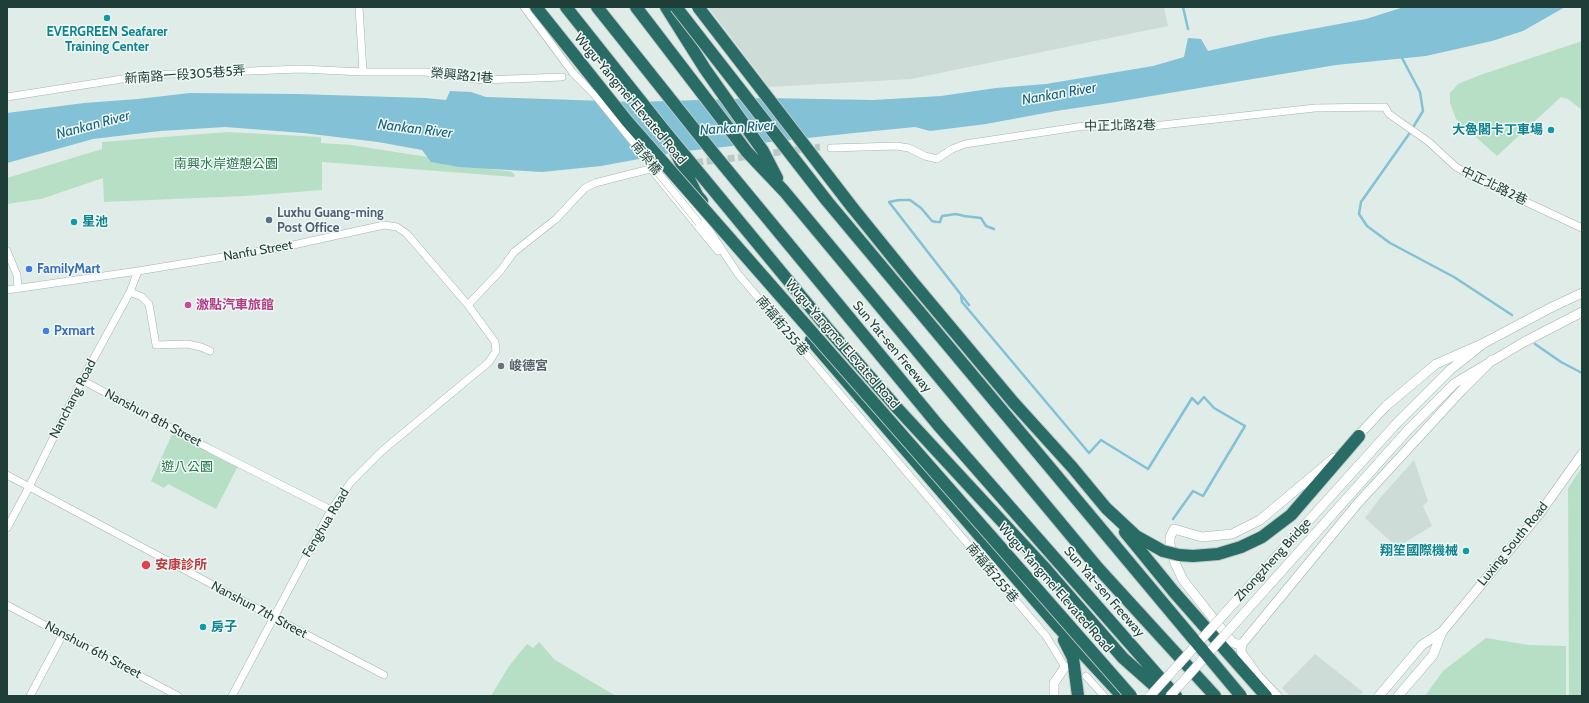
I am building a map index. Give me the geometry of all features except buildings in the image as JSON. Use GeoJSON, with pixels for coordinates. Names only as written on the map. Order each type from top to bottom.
{"type":"FeatureCollection","features":[{"type":"Feature","properties":{"kind":"highway","name":"Wugu-Yangmei Elevated Road"},"geometry":{"type":"LineString","coordinates":[[536,7],[627,121],[1131,696]]}},
{"type":"Feature","properties":{"kind":"highway"},"geometry":{"type":"LineString","coordinates":[[566,7],[663,128],[685,160],[829,330],[898,409],[1044,567],[1123,658],[1166,696]]}},
{"type":"Feature","properties":{"kind":"highway","name":"Sun Yat-sen Freeway"},"geometry":{"type":"LineString","coordinates":[[597,7],[715,155],[938,425],[1176,696]]}},
{"type":"Feature","properties":{"kind":"highway","name":"Sun Yat-sen Freeway"},"geometry":{"type":"LineString","coordinates":[[636,7],[747,152],[784,191],[1098,568],[1215,696]]}},
{"type":"Feature","properties":{"kind":"highway"},"geometry":{"type":"LineString","coordinates":[[666,7],[719,89],[763,151],[784,191]]}},
{"type":"Feature","properties":{"kind":"highway"},"geometry":{"type":"LineString","coordinates":[[676,7],[832,207],[1241,696]]}},
{"type":"Feature","properties":{"kind":"highway"},"geometry":{"type":"LineString","coordinates":[[698,7],[852,207],[911,280],[1000,386],[1072,467],[1174,592],[1266,696]]}},
{"type":"Feature","properties":{"kind":"highway"},"geometry":{"type":"LineString","coordinates":[[685,160],[697,195],[801,328],[1058,628],[1122,696]]}},
{"type":"Feature","properties":{"kind":"highway"},"geometry":{"type":"LineString","coordinates":[[1106,508],[1136,536],[1163,551],[1179,555],[1193,556],[1218,554],[1241,547],[1262,536],[1291,515],[1359,436]]}},
{"type":"Feature","properties":{"kind":"highway"},"geometry":{"type":"LineString","coordinates":[[1058,628],[1073,658],[1078,696]]}},
{"type":"Feature","properties":{"kind":"street"},"geometry":{"type":"LineString","coordinates":[[359,7],[363,72]]}},
{"type":"Feature","properties":{"kind":"street","name":"南榮橋"},"geometry":{"type":"LineString","coordinates":[[524,7],[573,73],[594,94],[699,223],[738,274]]}},
{"type":"Feature","properties":{"kind":"street","name":"新南路一段305巷5弄"},"geometry":{"type":"LineString","coordinates":[[7,96],[148,75],[301,69],[363,72]]}},
{"type":"Feature","properties":{"kind":"street","name":"榮興路21巷"},"geometry":{"type":"LineString","coordinates":[[363,72],[425,72],[483,80],[562,78]]}},
{"type":"Feature","properties":{"kind":"street","name":"中正北路2巷"},"geometry":{"type":"LineString","coordinates":[[831,148],[896,146],[910,148],[925,156],[937,159],[952,149],[965,144],[1084,126],[1144,126],[1315,108],[1385,107],[1389,114],[1429,142],[1456,167],[1483,182],[1582,228]]}},
{"type":"Feature","properties":{"kind":"street","name":"南福街255巷"},"geometry":{"type":"LineString","coordinates":[[468,305],[501,270],[514,252],[556,219],[585,188],[595,183],[658,167],[703,221],[738,274],[1046,636],[1065,667]]}},
{"type":"Feature","properties":{"kind":"street","name":"Nanfu Street"},"geometry":{"type":"LineString","coordinates":[[7,290],[138,271],[284,247],[384,226],[397,227],[407,234],[468,305],[495,342],[496,351]]}},
{"type":"Feature","properties":{"kind":"street"},"geometry":{"type":"LineString","coordinates":[[7,251],[17,275],[18,288]]}},
{"type":"Feature","properties":{"kind":"street","name":"Nanchang Road"},"geometry":{"type":"LineString","coordinates":[[7,528],[82,380],[130,292],[138,271]]}},
{"type":"Feature","properties":{"kind":"street"},"geometry":{"type":"LineString","coordinates":[[130,292],[142,297],[149,304],[156,345],[187,344],[201,347],[210,351]]}},
{"type":"Feature","properties":{"kind":"street"},"geometry":{"type":"LineString","coordinates":[[1242,644],[1232,642],[1183,580],[1175,563],[1170,545],[1170,537],[1174,529],[1202,537],[1232,534],[1260,520],[1359,436],[1386,406],[1436,364],[1484,343],[1582,293]]}},
{"type":"Feature","properties":{"kind":"street"},"geometry":{"type":"LineString","coordinates":[[1277,696],[1258,676],[1242,654],[1242,644],[1358,503],[1462,390],[1492,360],[1582,312]]}},
{"type":"Feature","properties":{"kind":"street","name":"Zhongzheng Bridge"},"geometry":{"type":"LineString","coordinates":[[1150,696],[1397,423],[1450,370],[1484,343]]}},
{"type":"Feature","properties":{"kind":"street","name":"Fenghua Road"},"geometry":{"type":"LineString","coordinates":[[232,696],[331,510],[351,482],[383,450],[489,362],[496,351]]}},
{"type":"Feature","properties":{"kind":"street","name":"Zhongzheng Bridge"},"geometry":{"type":"LineString","coordinates":[[1170,696],[1407,431],[1455,383],[1492,360]]}},
{"type":"Feature","properties":{"kind":"street","name":"Nanshun 8th Street"},"geometry":{"type":"LineString","coordinates":[[82,380],[210,449],[331,510]]}},
{"type":"Feature","properties":{"kind":"street","name":"Luxing South Road"},"geometry":{"type":"LineString","coordinates":[[1398,696],[1432,655],[1442,632],[1540,513],[1582,454]]}},
{"type":"Feature","properties":{"kind":"street","name":"Nanshun 7th Street"},"geometry":{"type":"LineString","coordinates":[[7,475],[384,675]]}},
{"type":"Feature","properties":{"kind":"street","name":"Nanshun 6th Street"},"geometry":{"type":"LineString","coordinates":[[7,605],[178,696]]}},
{"type":"Feature","properties":{"kind":"street","name":"Luxing South Road"},"geometry":{"type":"LineString","coordinates":[[1379,696],[1422,645],[1442,632]]}},
{"type":"Feature","properties":{"kind":"street"},"geometry":{"type":"LineString","coordinates":[[30,696],[63,634]]}},
{"type":"Feature","properties":{"kind":"street"},"geometry":{"type":"LineString","coordinates":[[1054,696],[1054,683],[1065,667]]}},
{"type":"Feature","properties":{"kind":"street"},"geometry":{"type":"LineString","coordinates":[[1086,676],[1104,696]]}},
{"type":"Feature","properties":{"kind":"shaded area"},"geometry":{"type":"Polygon","coordinates":[[[708,7],[1164,7],[1168,26],[911,79],[769,87],[708,7]]]}},
{"type":"Feature","properties":{"kind":"shaded area"},"geometry":{"type":"Polygon","coordinates":[[[1414,460],[1428,501],[1423,506],[1432,526],[1397,547],[1365,518],[1380,498],[1414,460]]]}},
{"type":"Feature","properties":{"kind":"shaded area"},"geometry":{"type":"Polygon","coordinates":[[[1315,654],[1363,692],[1359,696],[1290,696],[1282,688],[1315,654]]]}},
{"type":"Feature","properties":{"kind":"green space"},"geometry":{"type":"Polygon","coordinates":[[[1582,41],[1582,110],[1568,99],[1561,97],[1497,156],[1456,119],[1450,103],[1450,93],[1458,84],[1480,75],[1582,41]]]}},
{"type":"Feature","properties":{"kind":"green space","name":"南興水岸遊憩公園"},"geometry":{"type":"Polygon","coordinates":[[[227,132],[321,137],[321,143],[351,145],[421,156],[495,170],[508,171],[515,175],[514,177],[322,162],[322,190],[246,196],[104,202],[103,178],[41,199],[7,204],[7,178],[102,149],[102,142],[227,132]]]}},
{"type":"Feature","properties":{"kind":"green space","name":"遊八公園"},"geometry":{"type":"Polygon","coordinates":[[[173,432],[238,466],[216,509],[168,484],[164,488],[151,481],[173,432]]]}},
{"type":"Feature","properties":{"kind":"green space"},"geometry":{"type":"Polygon","coordinates":[[[1582,467],[1582,696],[1569,696],[1568,488],[1582,467]]]}},
{"type":"Feature","properties":{"kind":"green space"},"geometry":{"type":"Polygon","coordinates":[[[1486,638],[1529,645],[1566,646],[1566,696],[1425,696],[1443,671],[1486,638]]]}},
{"type":"Feature","properties":{"kind":"green space"},"geometry":{"type":"Polygon","coordinates":[[[539,642],[555,660],[616,696],[491,696],[509,666],[527,644],[533,648],[539,642]]]}},
{"type":"Feature","properties":{"kind":"water","name":"Nankan River"},"geometry":{"type":"Polygon","coordinates":[[[1404,7],[1565,7],[1523,31],[1492,41],[1426,56],[1336,65],[986,124],[930,131],[915,127],[677,152],[601,166],[542,172],[459,167],[431,162],[422,150],[378,142],[303,133],[225,127],[160,131],[93,139],[7,163],[7,113],[84,103],[190,93],[297,94],[446,100],[450,91],[471,92],[486,97],[635,102],[765,98],[873,100],[941,96],[996,88],[1046,84],[1153,66],[1184,57],[1188,38],[1201,39],[1208,51],[1269,37],[1366,19],[1404,7]]]}},
{"type":"Feature","properties":{"kind":"waterway"},"geometry":{"type":"LineString","coordinates":[[1183,7],[1188,29]]}},
{"type":"Feature","properties":{"kind":"waterway"},"geometry":{"type":"LineString","coordinates":[[1401,56],[1420,92],[1423,111],[1409,134],[1361,202],[1359,214],[1367,226],[1390,243],[1454,277],[1512,315]]}},
{"type":"Feature","properties":{"kind":"waterway"},"geometry":{"type":"LineString","coordinates":[[969,305],[889,202],[910,200],[921,208],[932,221],[940,222],[942,216],[956,214],[981,218],[986,226],[994,229]]}},
{"type":"Feature","properties":{"kind":"waterway"},"geometry":{"type":"LineString","coordinates":[[961,296],[962,302],[1089,453],[1101,440],[1148,469],[1192,398],[1198,404],[1204,397],[1214,408],[1245,426],[1203,496],[1193,491],[1173,519]]}},
{"type":"Feature","properties":{"kind":"waterway"},"geometry":{"type":"LineString","coordinates":[[1535,344],[1561,362],[1582,373]]}},
{"type":"Feature","properties":{"kind":"tunnel"},"geometry":{"type":"LineString","coordinates":[[763,154],[820,147]]}},
{"type":"Feature","properties":{"kind":"tunnel"},"geometry":{"type":"LineString","coordinates":[[665,166],[752,156]]}},
{"type":"Feature","properties":{"kind":"place","name":"EVERGREEN Seafarer Training Center"},"geometry":{"type":"Point","coordinates":[107,18]}},
{"type":"Feature","properties":{"kind":"place","name":"大魯閣卡丁車場"},"geometry":{"type":"Point","coordinates":[1551,130]}},
{"type":"Feature","properties":{"kind":"place","name":"Luxhu Guang-ming Post Office"},"geometry":{"type":"Point","coordinates":[269,220]}},
{"type":"Feature","properties":{"kind":"place","name":"星池"},"geometry":{"type":"Point","coordinates":[74,222]}},
{"type":"Feature","properties":{"kind":"place","name":"FamilyMart"},"geometry":{"type":"Point","coordinates":[29,269]}},
{"type":"Feature","properties":{"kind":"place","name":"激點汽車旅館"},"geometry":{"type":"Point","coordinates":[188,305]}},
{"type":"Feature","properties":{"kind":"place","name":"Pxmart"},"geometry":{"type":"Point","coordinates":[46,331]}},
{"type":"Feature","properties":{"kind":"place","name":"峻德宮"},"geometry":{"type":"Point","coordinates":[501,366]}},
{"type":"Feature","properties":{"kind":"place","name":"翔笙國際機械"},"geometry":{"type":"Point","coordinates":[1466,551]}},
{"type":"Feature","properties":{"kind":"place","name":"安康診所"},"geometry":{"type":"Point","coordinates":[146,565]}},
{"type":"Feature","properties":{"kind":"place","name":"房子"},"geometry":{"type":"Point","coordinates":[203,627]}}]}
